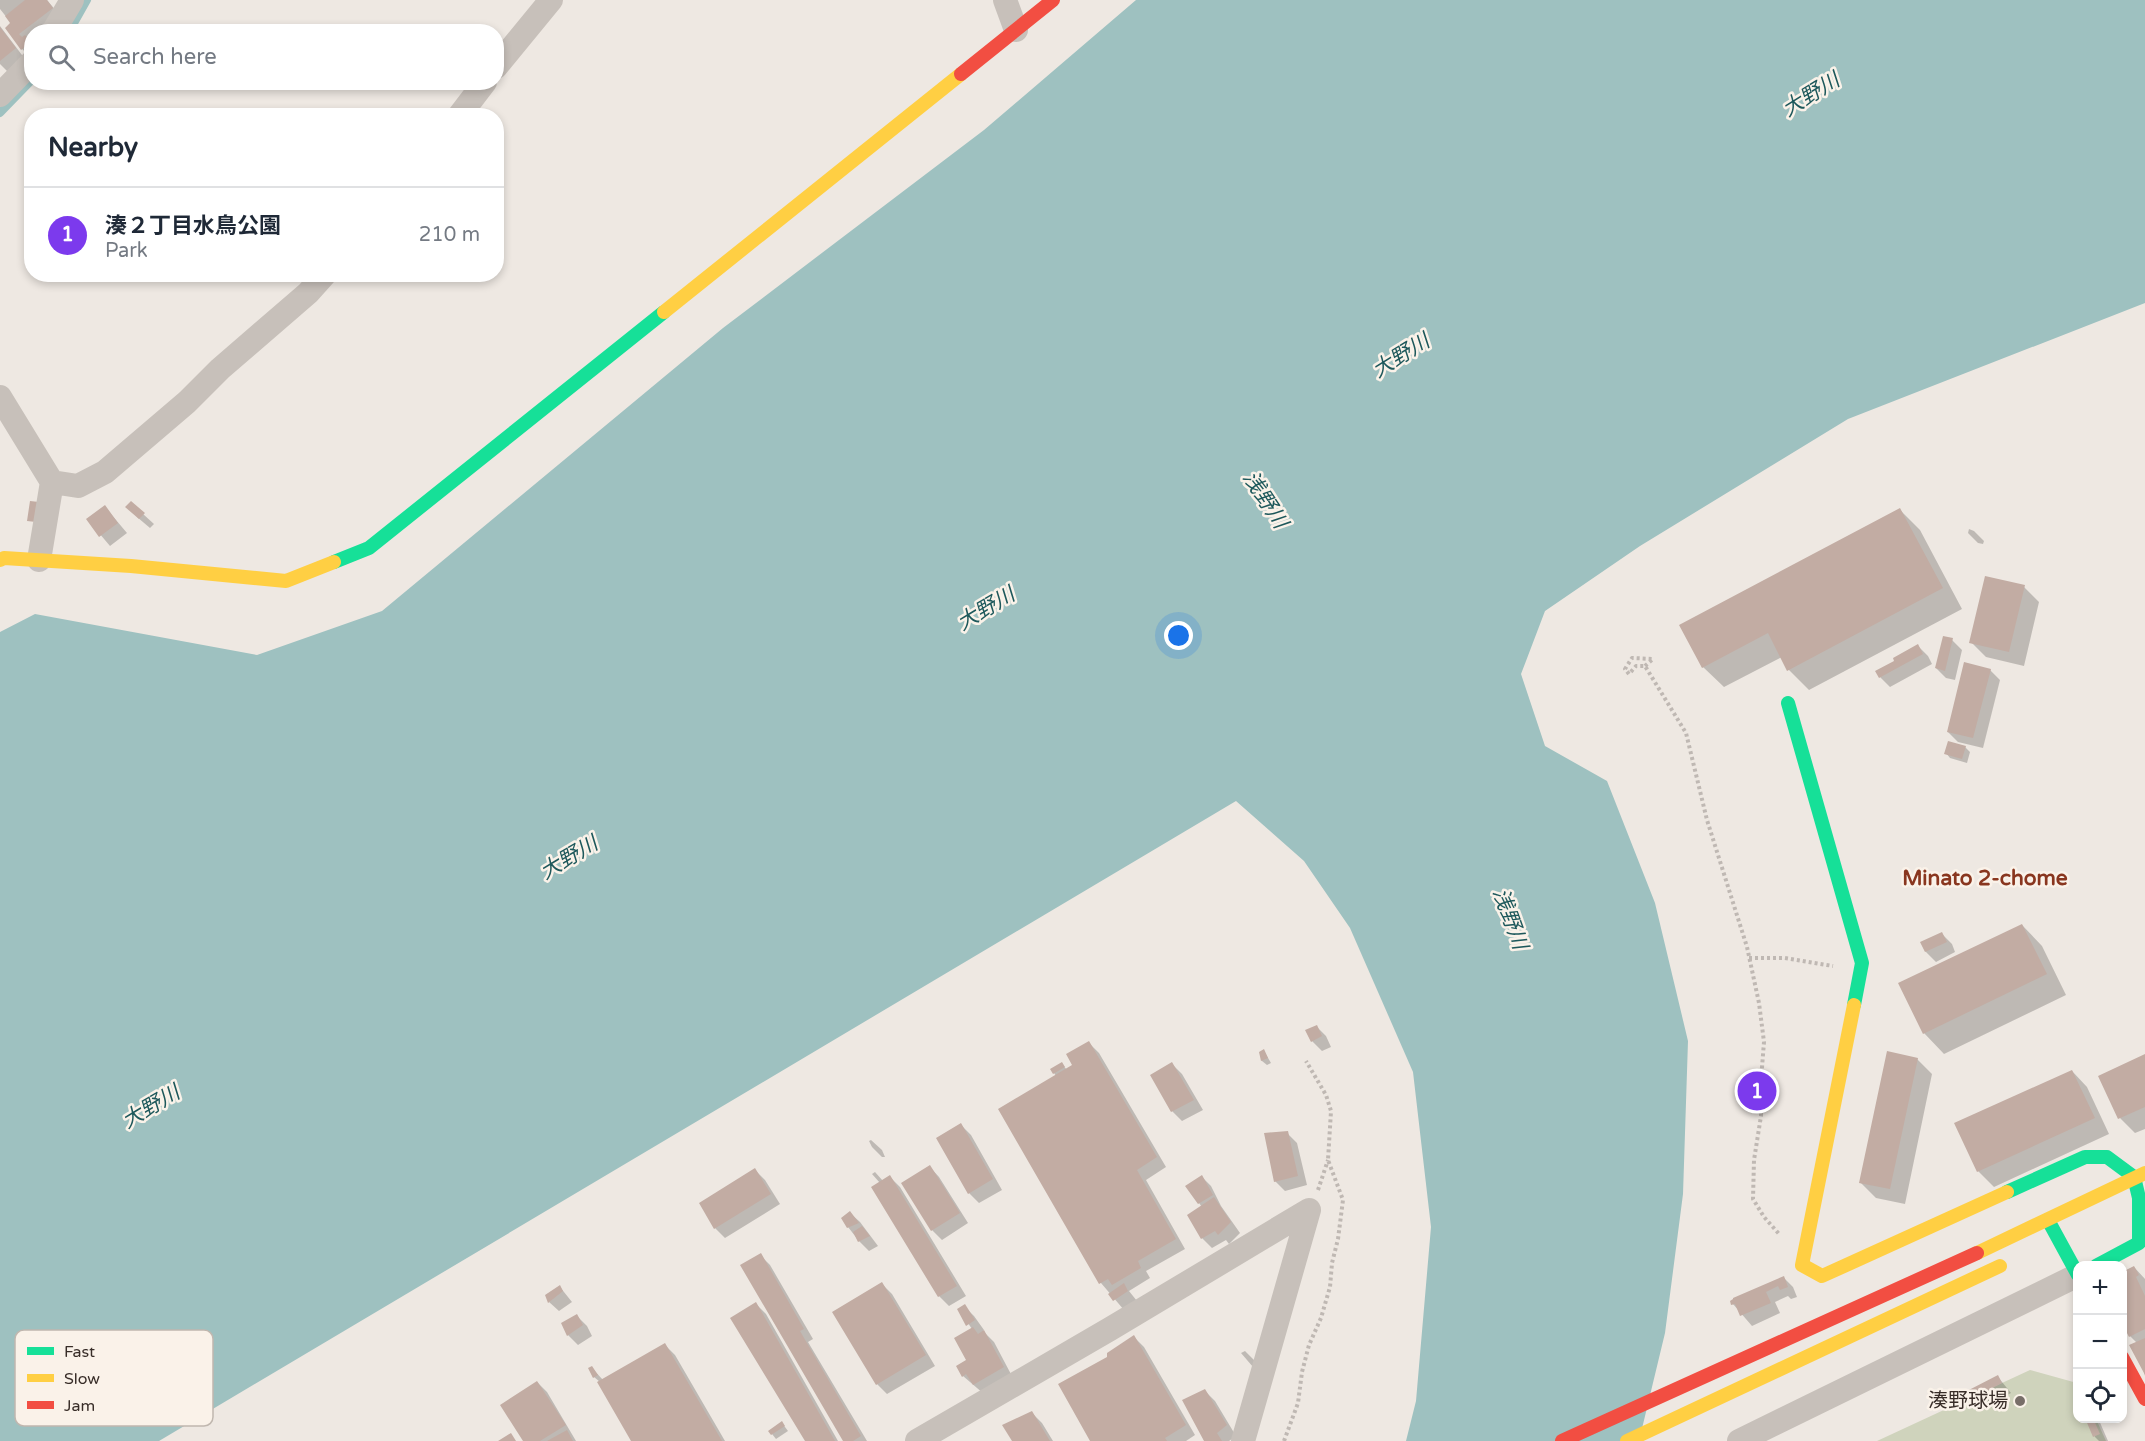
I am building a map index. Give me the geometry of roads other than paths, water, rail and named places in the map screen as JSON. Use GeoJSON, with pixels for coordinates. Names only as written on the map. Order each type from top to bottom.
{"type":"FeatureCollection","features":[{"type":"Feature","properties":{"kind":"street"},"geometry":{"type":"LineString","coordinates":[[504,57],[552,0]]}},
{"type":"Feature","properties":{"kind":"street"},"geometry":{"type":"LineString","coordinates":[[1005,0],[1016,30]]}},
{"type":"Feature","properties":{"kind":"street"},"geometry":{"type":"LineString","coordinates":[[0,560],[4,558],[131,566],[286,581],[369,548],[1053,0]]}},
{"type":"Feature","properties":{"kind":"street"},"geometry":{"type":"LineString","coordinates":[[58,24],[70,2]]}},
{"type":"Feature","properties":{"kind":"street"},"geometry":{"type":"LineString","coordinates":[[0,95],[24,70]]}},
{"type":"Feature","properties":{"kind":"street"},"geometry":{"type":"LineString","coordinates":[[465,108],[479,90]]}},
{"type":"Feature","properties":{"kind":"street"},"geometry":{"type":"LineString","coordinates":[[52,482],[78,486],[105,472],[187,402],[220,369],[309,293],[318,282]]}},
{"type":"Feature","properties":{"kind":"street"},"geometry":{"type":"LineString","coordinates":[[0,397],[52,482],[39,560]]}},
{"type":"Feature","properties":{"kind":"street"},"geometry":{"type":"LineString","coordinates":[[1788,704],[1862,963],[1802,1264],[1822,1276],[2085,1157],[2107,1156],[2139,1175]]}},
{"type":"Feature","properties":{"kind":"street"},"geometry":{"type":"LineString","coordinates":[[2105,1261],[2139,1243],[2139,1175]]}},
{"type":"Feature","properties":{"kind":"street"},"geometry":{"type":"LineString","coordinates":[[1562,1441],[2048,1220],[2139,1175]]}},
{"type":"Feature","properties":{"kind":"street"},"geometry":{"type":"LineString","coordinates":[[917,1441],[1309,1210],[1243,1441]]}},
{"type":"Feature","properties":{"kind":"street"},"geometry":{"type":"LineString","coordinates":[[2048,1220],[2073,1266]]}},
{"type":"Feature","properties":{"kind":"street"},"geometry":{"type":"LineString","coordinates":[[1627,1441],[2016,1259]]}},
{"type":"Feature","properties":{"kind":"street"},"geometry":{"type":"LineString","coordinates":[[1739,1441],[2073,1277]]}},
{"type":"Feature","properties":{"kind":"street"},"geometry":{"type":"LineString","coordinates":[[2127,1366],[2145,1399]]}},
{"type":"Feature","properties":{"kind":"water"},"geometry":{"type":"Polygon","coordinates":[[[1136,0],[2145,0],[2145,303],[1848,419],[1640,546],[1545,611],[1521,674],[1545,746],[1607,781],[1655,903],[1688,1041],[1683,1194],[1665,1333],[1639,1441],[1406,1441],[1416,1401],[1431,1227],[1413,1072],[1350,928],[1304,861],[1236,801],[213,1409],[213,1330],[15,1330],[15,1426],[184,1426],[159,1441],[0,1441],[0,632],[35,614],[257,655],[382,611],[723,328],[984,130],[1136,0]]]}},
{"type":"Feature","properties":{"kind":"waterway"},"geometry":{"type":"LineString","coordinates":[[74,24],[87,0]]}},
{"type":"Feature","properties":{"kind":"waterway"},"geometry":{"type":"LineString","coordinates":[[0,113],[24,88]]}},
{"type":"Feature","properties":{"kind":"place","name":"湊２丁目水鳥公園"},"geometry":{"type":"Point","coordinates":[1757,1091]}},
{"type":"Feature","properties":{"kind":"place","name":"湊野球場"},"geometry":{"type":"Point","coordinates":[2020,1401]}},
{"type":"Feature","properties":{"kind":"district","name":"Minato 2-chome"},"geometry":{"type":"Point","coordinates":[1985,878]}},
{"type":"Feature","properties":{"kind":"water label","name":"大野川"},"geometry":{"type":"Point","coordinates":[1811,95]}},
{"type":"Feature","properties":{"kind":"water label","name":"大野川"},"geometry":{"type":"Point","coordinates":[1401,356]}},
{"type":"Feature","properties":{"kind":"water label","name":"浅野川"},"geometry":{"type":"Point","coordinates":[1265,500]}},
{"type":"Feature","properties":{"kind":"water label","name":"大野川"},"geometry":{"type":"Point","coordinates":[986,609]}},
{"type":"Feature","properties":{"kind":"water label","name":"大野川"},"geometry":{"type":"Point","coordinates":[569,858]}},
{"type":"Feature","properties":{"kind":"water label","name":"浅野川"},"geometry":{"type":"Point","coordinates":[1510,919]}},
{"type":"Feature","properties":{"kind":"water label","name":"大野川"},"geometry":{"type":"Point","coordinates":[151,1107]}}]}
